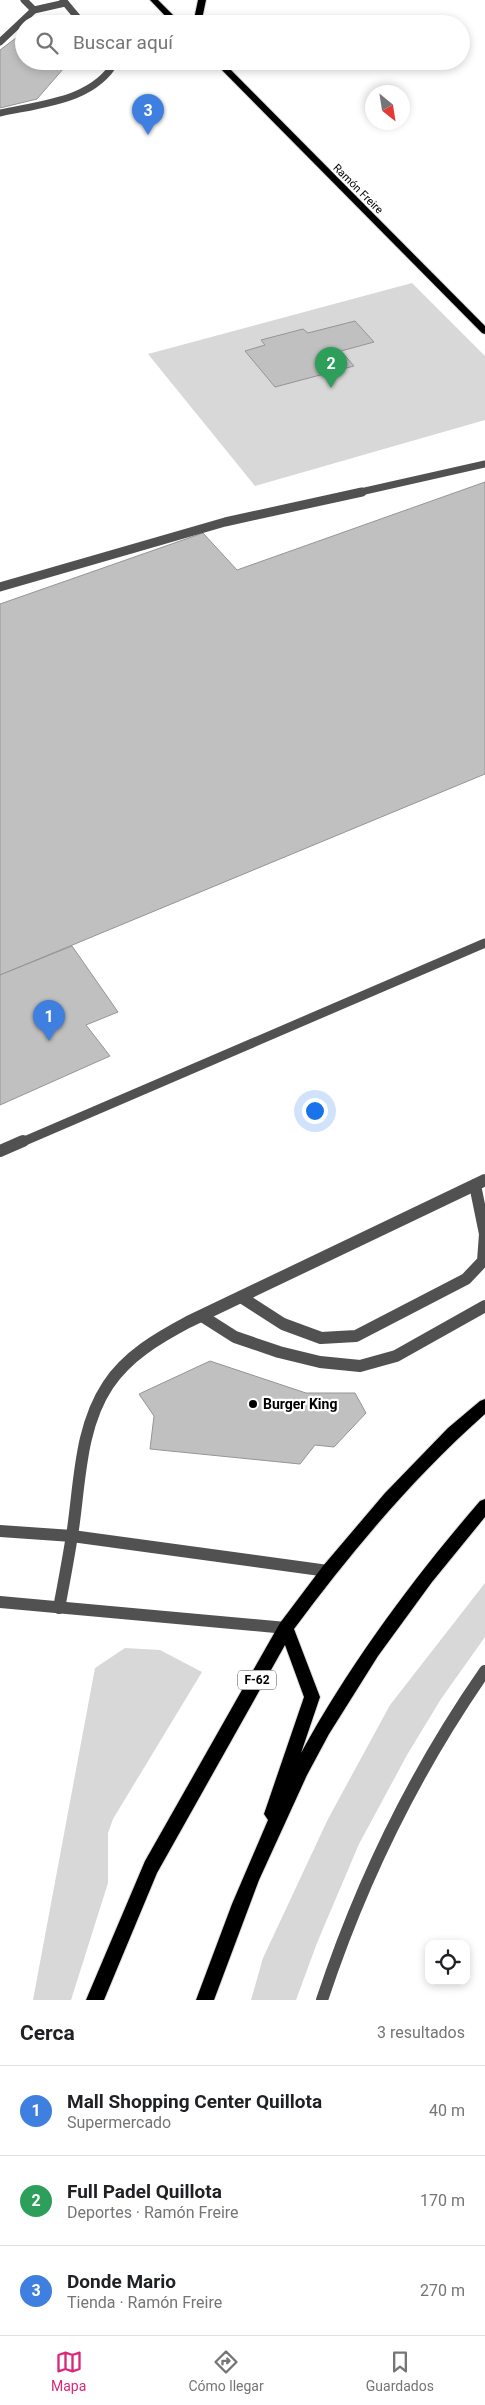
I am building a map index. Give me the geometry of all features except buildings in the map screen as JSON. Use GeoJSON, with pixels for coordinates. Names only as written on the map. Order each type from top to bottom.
{"type":"FeatureCollection","features":[{"type":"Feature","properties":{"kind":"main road"},"geometry":{"type":"LineString","coordinates":[[154,0],[169,15]]}},
{"type":"Feature","properties":{"kind":"main road"},"geometry":{"type":"LineString","coordinates":[[199,15],[202,0]]}},
{"type":"Feature","properties":{"kind":"main road","name":"Ramón Freire"},"geometry":{"type":"LineString","coordinates":[[226,70],[485,331]]}},
{"type":"Feature","properties":{"kind":"main road","name":"F-62"},"geometry":{"type":"LineString","coordinates":[[95,2000],[151,1867],[286,1628],[328,1570],[390,1498],[453,1433],[485,1405]]}},
{"type":"Feature","properties":{"kind":"main road"},"geometry":{"type":"LineString","coordinates":[[239,1908],[281,1809],[329,1719],[392,1622],[436,1563],[485,1506]]}},
{"type":"Feature","properties":{"kind":"main road"},"geometry":{"type":"LineString","coordinates":[[204,2000],[239,1908],[312,1697],[286,1628]]}},
{"type":"Feature","properties":{"kind":"street"},"geometry":{"type":"LineString","coordinates":[[24,0],[34,10]]}},
{"type":"Feature","properties":{"kind":"street"},"geometry":{"type":"LineString","coordinates":[[29,15],[34,10],[64,2],[75,15]]}},
{"type":"Feature","properties":{"kind":"street"},"geometry":{"type":"LineString","coordinates":[[0,42],[15,28]]}},
{"type":"Feature","properties":{"kind":"street"},"geometry":{"type":"LineString","coordinates":[[0,113],[86,90],[105,78],[113,70]]}},
{"type":"Feature","properties":{"kind":"street"},"geometry":{"type":"LineString","coordinates":[[0,587],[225,522],[485,464]]}},
{"type":"Feature","properties":{"kind":"street"},"geometry":{"type":"LineString","coordinates":[[0,1151],[485,943]]}},
{"type":"Feature","properties":{"kind":"street"},"geometry":{"type":"LineString","coordinates":[[59,1608],[72,1536],[83,1457],[94,1414],[107,1386],[125,1365],[150,1343],[202,1316],[241,1297],[480,1183],[485,1234],[483,1261],[466,1279],[356,1336],[321,1338],[283,1324],[241,1297]]}},
{"type":"Feature","properties":{"kind":"street"},"geometry":{"type":"LineString","coordinates":[[202,1316],[235,1337],[280,1352],[320,1362],[360,1366],[396,1356],[485,1306]]}},
{"type":"Feature","properties":{"kind":"street"},"geometry":{"type":"LineString","coordinates":[[0,1531],[72,1536],[328,1570]]}},
{"type":"Feature","properties":{"kind":"street"},"geometry":{"type":"LineString","coordinates":[[0,1602],[286,1628]]}},
{"type":"Feature","properties":{"kind":"street"},"geometry":{"type":"LineString","coordinates":[[322,2000],[373,1867],[424,1766],[485,1671]]}},
{"type":"Feature","properties":{"kind":"shaded area"},"geometry":{"type":"Polygon","coordinates":[[[412,283],[485,356],[485,420],[255,486],[148,354],[412,283]]]}},
{"type":"Feature","properties":{"kind":"shaded area"},"geometry":{"type":"Polygon","coordinates":[[[485,1583],[485,1637],[441,1699],[407,1755],[359,1844],[317,1943],[296,2000],[251,2000],[263,1958],[328,1819],[390,1705],[485,1583]]]}},
{"type":"Feature","properties":{"kind":"shaded area"},"geometry":{"type":"Polygon","coordinates":[[[125,1648],[160,1650],[202,1672],[113,1819],[108,1833],[108,1883],[71,2000],[33,2000],[95,1668],[125,1648]]]}},
{"type":"Feature","properties":{"kind":"place","name":"Donde Mario"},"geometry":{"type":"Point","coordinates":[148,135]}},
{"type":"Feature","properties":{"kind":"place","name":"Full Padel Quillota"},"geometry":{"type":"Point","coordinates":[331,388]}},
{"type":"Feature","properties":{"kind":"place","name":"Mall Shopping Center Quillota"},"geometry":{"type":"Point","coordinates":[49,1041]}},
{"type":"Feature","properties":{"kind":"place","name":"Burger King"},"geometry":{"type":"Point","coordinates":[253,1404]}}]}
